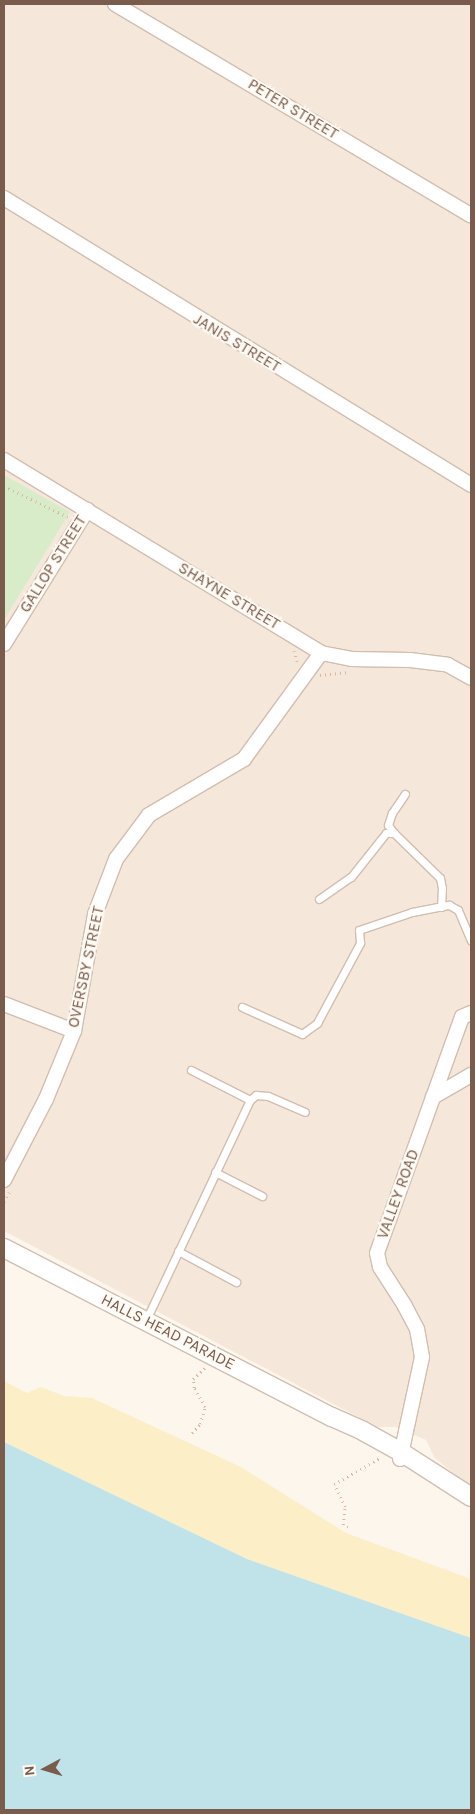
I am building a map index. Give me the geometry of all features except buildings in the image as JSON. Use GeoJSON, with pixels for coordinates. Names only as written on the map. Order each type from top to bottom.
{"type":"FeatureCollection","features":[{"type":"Feature","properties":{"kind":"street","name":"PETER STREET"},"geometry":{"type":"LineString","coordinates":[[115,4],[471,215]]}},
{"type":"Feature","properties":{"kind":"street","name":"JANIS STREET"},"geometry":{"type":"LineString","coordinates":[[4,198],[164,299],[471,485]]}},
{"type":"Feature","properties":{"kind":"street","name":"SHAYNE STREET"},"geometry":{"type":"LineString","coordinates":[[4,460],[322,653],[351,660],[410,660],[448,665],[471,678]]}},
{"type":"Feature","properties":{"kind":"street","name":"GALLOP STREET"},"geometry":{"type":"LineString","coordinates":[[4,644],[86,510]]}},
{"type":"Feature","properties":{"kind":"street","name":"OVERSBY STREET"},"geometry":{"type":"LineString","coordinates":[[4,1180],[46,1099],[74,1031],[95,914],[116,859],[149,815],[244,759],[322,653]]}},
{"type":"Feature","properties":{"kind":"street"},"geometry":{"type":"LineString","coordinates":[[4,1004],[74,1031]]}},
{"type":"Feature","properties":{"kind":"street","name":"VALLEY ROAD"},"geometry":{"type":"LineString","coordinates":[[400,1456],[422,1357],[417,1328],[406,1306],[380,1268],[377,1253],[462,1017],[471,1013]]}},
{"type":"Feature","properties":{"kind":"street"},"geometry":{"type":"LineString","coordinates":[[433,1097],[471,1075]]}},
{"type":"Feature","properties":{"kind":"street","name":"HALLS HEAD PARADE"},"geometry":{"type":"LineString","coordinates":[[4,1248],[332,1418],[353,1425],[471,1506]]}},
{"type":"Feature","properties":{"kind":"street","name":"HALLS HEAD PARADE"},"geometry":{"type":"LineString","coordinates":[[400,1456],[471,1497]]}},
{"type":"Feature","properties":{"kind":"lane"},"geometry":{"type":"LineString","coordinates":[[405,794],[392,813],[388,825],[440,878],[442,888],[441,907]]}},
{"type":"Feature","properties":{"kind":"lane"},"geometry":{"type":"LineString","coordinates":[[319,899],[351,877],[386,833],[394,833]]}},
{"type":"Feature","properties":{"kind":"lane"},"geometry":{"type":"LineString","coordinates":[[242,1007],[302,1034],[317,1023],[360,943],[359,930],[412,912],[449,905],[458,910],[471,940]]}},
{"type":"Feature","properties":{"kind":"lane"},"geometry":{"type":"LineString","coordinates":[[191,1070],[250,1100]]}},
{"type":"Feature","properties":{"kind":"lane"},"geometry":{"type":"LineString","coordinates":[[146,1320],[250,1100],[256,1096],[268,1096],[305,1112]]}},
{"type":"Feature","properties":{"kind":"lane"},"geometry":{"type":"LineString","coordinates":[[215,1172],[262,1196]]}},
{"type":"Feature","properties":{"kind":"lane"},"geometry":{"type":"LineString","coordinates":[[178,1251],[236,1282]]}},
{"type":"Feature","properties":{"kind":"path"},"geometry":{"type":"LineString","coordinates":[[192,1433],[200,1424],[205,1407],[194,1388],[193,1379],[209,1364]]}},
{"type":"Feature","properties":{"kind":"path"},"geometry":{"type":"LineString","coordinates":[[348,1527],[343,1525],[345,1507],[334,1484],[382,1458]]}},
{"type":"Feature","properties":{"kind":"shaded area"},"geometry":{"type":"Polygon","coordinates":[[[4,4],[471,4],[471,1488],[434,1457],[426,1440],[396,1427],[377,1427],[4,1231],[4,4]]]}},
{"type":"Feature","properties":{"kind":"green space"},"geometry":{"type":"Polygon","coordinates":[[[4,475],[70,512],[4,620],[4,475]]]}},
{"type":"Feature","properties":{"kind":"sand"},"geometry":{"type":"Polygon","coordinates":[[[4,1381],[27,1393],[41,1387],[64,1396],[92,1398],[241,1467],[346,1533],[471,1579],[471,1638],[247,1559],[4,1442],[4,1381]]]}},
{"type":"Feature","properties":{"kind":"water"},"geometry":{"type":"Polygon","coordinates":[[[4,1442],[247,1559],[471,1638],[471,1810],[4,1810],[4,1442]]]}}]}
